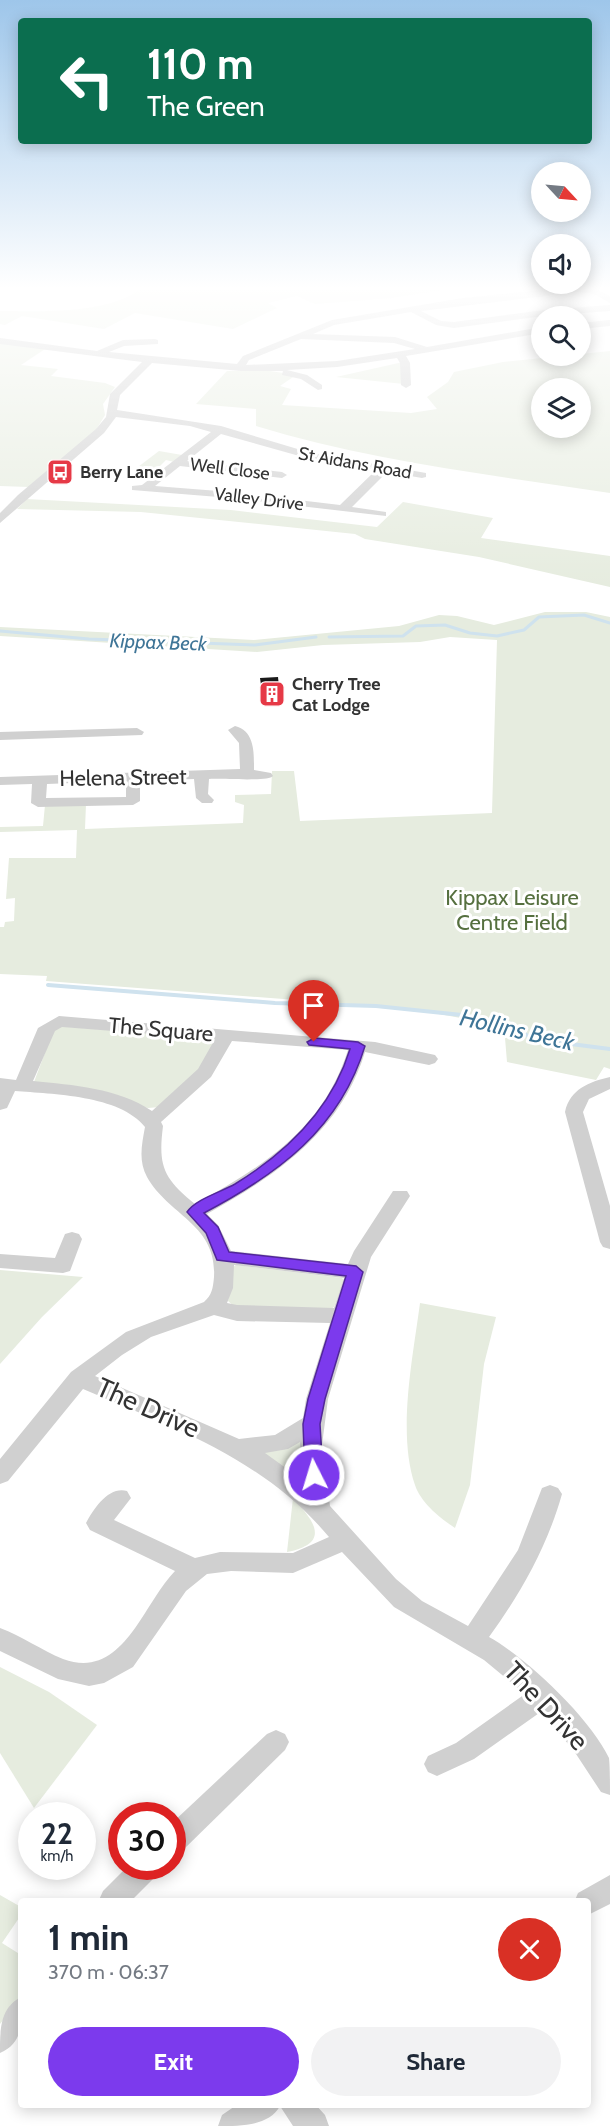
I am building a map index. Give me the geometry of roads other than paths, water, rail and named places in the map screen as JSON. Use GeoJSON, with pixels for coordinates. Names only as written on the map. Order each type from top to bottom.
{"type":"FeatureCollection","features":[{"type":"Feature","properties":{"kind":"street"},"geometry":{"type":"LineString","coordinates":[[0,520],[22,497],[93,438],[112,413],[112,401],[121,388]]}},
{"type":"Feature","properties":{"kind":"street","name":"St Aidans Road"},"geometry":{"type":"LineString","coordinates":[[112,413],[165,418],[221,429],[310,456],[422,475]]}},
{"type":"Feature","properties":{"kind":"street"},"geometry":{"type":"LineString","coordinates":[[178,463],[221,429]]}},
{"type":"Feature","properties":{"kind":"street","name":"Well Close"},"geometry":{"type":"LineString","coordinates":[[178,463],[282,475]]}},
{"type":"Feature","properties":{"kind":"street","name":"Valley Drive"},"geometry":{"type":"LineString","coordinates":[[178,463],[140,489],[231,495],[382,514]]}},
{"type":"Feature","properties":{"kind":"street"},"geometry":{"type":"LineString","coordinates":[[343,509],[384,469]]}},
{"type":"Feature","properties":{"kind":"street"},"geometry":{"type":"LineString","coordinates":[[235,730],[246,742],[247,773]]}},
{"type":"Feature","properties":{"kind":"street"},"geometry":{"type":"LineString","coordinates":[[0,736],[137,732]]}},
{"type":"Feature","properties":{"kind":"street","name":"Helena Street"},"geometry":{"type":"LineString","coordinates":[[0,781],[247,773],[266,776]]}},
{"type":"Feature","properties":{"kind":"street"},"geometry":{"type":"LineString","coordinates":[[202,776],[201,795],[207,800]]}},
{"type":"Feature","properties":{"kind":"street"},"geometry":{"type":"LineString","coordinates":[[40,780],[38,803],[133,801],[133,777]]}},
{"type":"Feature","properties":{"kind":"street","name":"The Square"},"geometry":{"type":"LineString","coordinates":[[8,1090],[47,1028],[55,1022],[225,1035],[220,1051],[206,1072],[187,1092],[152,1120]]}},
{"type":"Feature","properties":{"kind":"street"},"geometry":{"type":"LineString","coordinates":[[225,1035],[393,1050],[429,1059]]}},
{"type":"Feature","properties":{"kind":"street"},"geometry":{"type":"LineString","coordinates":[[195,1212],[262,1173],[301,1142],[341,1092],[358,1046]]}},
{"type":"Feature","properties":{"kind":"street"},"geometry":{"type":"LineString","coordinates":[[610,1083],[586,1093],[577,1101],[574,1112],[610,1242]]}},
{"type":"Feature","properties":{"kind":"street"},"geometry":{"type":"LineString","coordinates":[[8,1090],[76,1092],[109,1099],[140,1110],[152,1120],[154,1126],[150,1153],[155,1173],[174,1198],[195,1212],[212,1231],[223,1257],[222,1292],[212,1307],[237,1313],[341,1316]]}},
{"type":"Feature","properties":{"kind":"street"},"geometry":{"type":"LineString","coordinates":[[319,1509],[311,1445],[312,1424],[341,1316],[356,1272],[370,1239],[400,1196]]}},
{"type":"Feature","properties":{"kind":"street"},"geometry":{"type":"LineString","coordinates":[[0,1262],[63,1266],[72,1239]]}},
{"type":"Feature","properties":{"kind":"street"},"geometry":{"type":"LineString","coordinates":[[223,1257],[356,1272]]}},
{"type":"Feature","properties":{"kind":"street","name":"The Drive"},"geometry":{"type":"LineString","coordinates":[[212,1307],[139,1334],[107,1354],[79,1378],[237,1448],[292,1484],[319,1509],[380,1581],[406,1602],[511,1665],[544,1695],[570,1723],[610,1783]]}},
{"type":"Feature","properties":{"kind":"street"},"geometry":{"type":"LineString","coordinates":[[0,1475],[79,1378]]}},
{"type":"Feature","properties":{"kind":"street"},"geometry":{"type":"LineString","coordinates":[[237,1448],[280,1443],[312,1424]]}},
{"type":"Feature","properties":{"kind":"street"},"geometry":{"type":"LineString","coordinates":[[472,1640],[526,1563],[545,1517],[550,1494]]}},
{"type":"Feature","properties":{"kind":"street"},"geometry":{"type":"LineString","coordinates":[[119,1498],[98,1523],[195,1569]]}},
{"type":"Feature","properties":{"kind":"street"},"geometry":{"type":"LineString","coordinates":[[0,1639],[69,1672],[94,1675],[107,1671],[127,1656],[178,1584],[195,1569],[226,1560],[288,1563],[313,1556],[344,1540]]}},
{"type":"Feature","properties":{"kind":"street"},"geometry":{"type":"LineString","coordinates":[[436,1764],[465,1751],[544,1695]]}},
{"type":"Feature","properties":{"kind":"street"},"geometry":{"type":"LineString","coordinates":[[186,1829],[276,1742]]}},
{"type":"Feature","properties":{"kind":"street"},"geometry":{"type":"LineString","coordinates":[[115,1898],[133,1880]]}},
{"type":"Feature","properties":{"kind":"street"},"geometry":{"type":"LineString","coordinates":[[591,1900],[610,1888]]}},
{"type":"Feature","properties":{"kind":"street"},"geometry":{"type":"LineString","coordinates":[[0,2038],[18,2016]]}},
{"type":"Feature","properties":{"kind":"street"},"geometry":{"type":"LineString","coordinates":[[233,2126],[259,2108]]}},
{"type":"Feature","properties":{"kind":"street"},"geometry":{"type":"LineString","coordinates":[[297,2108],[305,2120],[314,2126]]}},
{"type":"Feature","properties":{"kind":"waterway","name":"Kippax Beck"},"geometry":{"type":"LineString","coordinates":[[329,637],[403,636],[416,626],[445,625],[470,633],[497,636],[524,630],[539,617],[584,615],[610,623]]}},
{"type":"Feature","properties":{"kind":"waterway","name":"Kippax Beck"},"geometry":{"type":"LineString","coordinates":[[0,631],[89,639],[255,645],[316,637]]}},
{"type":"Feature","properties":{"kind":"waterway","name":"Hollins Beck"},"geometry":{"type":"LineString","coordinates":[[48,985],[275,1003],[376,1006],[462,1015],[512,1024],[532,1039],[610,1049]]}},
{"type":"Feature","properties":{"kind":"place","name":"Berry Lane"},"geometry":{"type":"Point","coordinates":[60,472]}},
{"type":"Feature","properties":{"kind":"place","name":"Cherry Tree Cat Lodge"},"geometry":{"type":"Point","coordinates":[272,694]}},
{"type":"Feature","properties":{"kind":"park label","name":"Kippax Leisure Centre Field"},"geometry":{"type":"Point","coordinates":[512,910]}}]}
